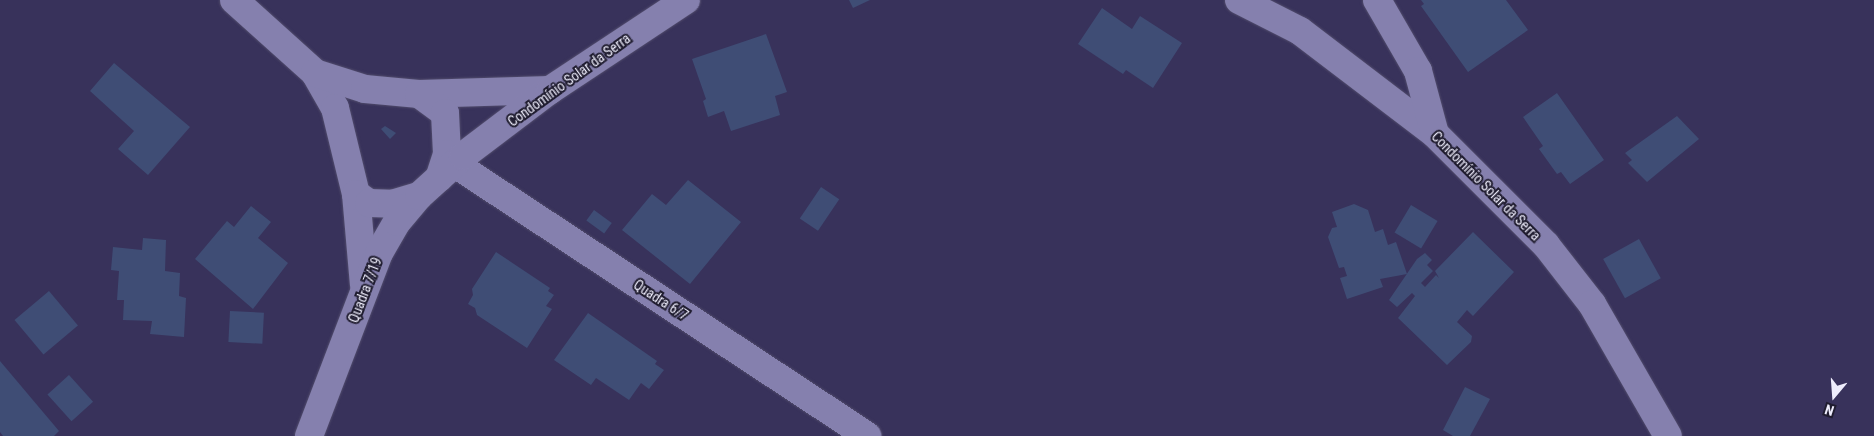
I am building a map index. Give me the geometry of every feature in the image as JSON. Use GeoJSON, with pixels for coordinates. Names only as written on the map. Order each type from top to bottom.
{"type":"FeatureCollection","features":[{"type":"Feature","properties":{"kind":"street"},"geometry":{"type":"LineString","coordinates":[[234,0],[316,73],[334,108],[356,194],[364,292]]}},
{"type":"Feature","properties":{"kind":"street","name":"Condomínio Solar da Serra"},"geometry":{"type":"LineString","coordinates":[[447,171],[550,90],[686,0]]}},
{"type":"Feature","properties":{"kind":"street","name":"Condomínio Solar da Serra"},"geometry":{"type":"LineString","coordinates":[[1239,0],[1300,31],[1435,134],[1546,245],[1586,296],[1668,436]]}},
{"type":"Feature","properties":{"kind":"street"},"geometry":{"type":"LineString","coordinates":[[1376,0],[1418,71],[1435,134]]}},
{"type":"Feature","properties":{"kind":"street"},"geometry":{"type":"LineString","coordinates":[[316,73],[365,89],[418,94],[550,90]]}},
{"type":"Feature","properties":{"kind":"street"},"geometry":{"type":"LineString","coordinates":[[418,94],[445,113],[447,171]]}},
{"type":"Feature","properties":{"kind":"street","name":"Quadra 7/19"},"geometry":{"type":"LineString","coordinates":[[309,436],[379,253],[397,222],[419,196],[447,171]]}},
{"type":"Feature","properties":{"kind":"street","name":"Quadra 6/7"},"geometry":{"type":"LineString","coordinates":[[447,171],[867,436]]}},
{"type":"Feature","properties":{"kind":"street"},"geometry":{"type":"LineString","coordinates":[[356,194],[369,203],[392,204],[419,196]]}},
{"type":"Feature","properties":{"kind":"building"},"geometry":{"type":"Polygon","coordinates":[[[849,0],[870,0],[853,8],[849,0]]]}},
{"type":"Feature","properties":{"kind":"building"},"geometry":{"type":"Polygon","coordinates":[[[1421,0],[1506,0],[1528,30],[1468,72],[1421,6],[1424,4],[1421,0]]]}},
{"type":"Feature","properties":{"kind":"building"},"geometry":{"type":"Polygon","coordinates":[[[1102,8],[1132,29],[1140,16],[1182,43],[1153,88],[1126,70],[1123,74],[1078,44],[1102,8]]]}},
{"type":"Feature","properties":{"kind":"building"},"geometry":{"type":"Polygon","coordinates":[[[766,34],[787,92],[775,96],[780,115],[731,131],[724,111],[708,117],[703,101],[706,99],[692,59],[766,34]]]}},
{"type":"Feature","properties":{"kind":"building"},"geometry":{"type":"Polygon","coordinates":[[[114,63],[190,127],[148,175],[118,149],[134,131],[90,91],[114,63]]]}},
{"type":"Feature","properties":{"kind":"building"},"geometry":{"type":"Polygon","coordinates":[[[1557,93],[1604,160],[1570,184],[1561,172],[1557,174],[1539,149],[1543,146],[1523,117],[1557,93]]]}},
{"type":"Feature","properties":{"kind":"building"},"geometry":{"type":"Polygon","coordinates":[[[1677,116],[1699,139],[1647,182],[1628,163],[1632,160],[1625,153],[1677,116]]]}},
{"type":"Feature","properties":{"kind":"building"},"geometry":{"type":"Polygon","coordinates":[[[385,126],[396,133],[390,139],[381,129],[385,126]]]}},
{"type":"Feature","properties":{"kind":"building"},"geometry":{"type":"Polygon","coordinates":[[[688,180],[741,222],[690,284],[622,230],[652,194],[666,205],[688,180]]]}},
{"type":"Feature","properties":{"kind":"building"},"geometry":{"type":"Polygon","coordinates":[[[821,187],[839,199],[818,231],[800,219],[821,187]]]}},
{"type":"Feature","properties":{"kind":"building"},"geometry":{"type":"Polygon","coordinates":[[[1354,204],[1368,210],[1375,232],[1383,229],[1388,245],[1396,242],[1407,274],[1380,279],[1383,287],[1347,299],[1340,278],[1347,276],[1344,267],[1339,268],[1328,237],[1332,228],[1337,227],[1332,212],[1354,204]]]}},
{"type":"Feature","properties":{"kind":"building"},"geometry":{"type":"Polygon","coordinates":[[[1411,205],[1438,221],[1421,248],[1395,232],[1411,205]]]}},
{"type":"Feature","properties":{"kind":"building"},"geometry":{"type":"Polygon","coordinates":[[[251,206],[271,222],[258,238],[288,263],[253,309],[195,259],[227,221],[234,227],[251,206]]]}},
{"type":"Feature","properties":{"kind":"building"},"geometry":{"type":"Polygon","coordinates":[[[594,210],[612,223],[604,233],[586,221],[594,210]]]}},
{"type":"Feature","properties":{"kind":"building"},"geometry":{"type":"Polygon","coordinates":[[[1473,232],[1514,272],[1473,316],[1467,310],[1457,322],[1472,336],[1471,342],[1447,365],[1398,318],[1415,296],[1412,293],[1397,307],[1389,300],[1417,259],[1425,253],[1432,260],[1427,265],[1433,271],[1421,283],[1425,287],[1436,275],[1439,278],[1435,271],[1473,232]]]}},
{"type":"Feature","properties":{"kind":"building"},"geometry":{"type":"Polygon","coordinates":[[[143,238],[166,240],[165,271],[180,273],[179,296],[186,298],[184,337],[150,334],[152,321],[123,320],[124,300],[117,300],[119,271],[111,270],[113,247],[142,250],[143,238]]]}},
{"type":"Feature","properties":{"kind":"building"},"geometry":{"type":"Polygon","coordinates":[[[1639,239],[1661,278],[1625,298],[1603,259],[1639,239]]]}},
{"type":"Feature","properties":{"kind":"building"},"geometry":{"type":"Polygon","coordinates":[[[496,252],[550,288],[548,291],[554,295],[546,306],[552,309],[527,348],[477,315],[475,308],[468,304],[473,295],[472,289],[496,252]]]}},
{"type":"Feature","properties":{"kind":"building"},"geometry":{"type":"Polygon","coordinates":[[[49,291],[78,325],[43,354],[15,320],[49,291]]]}},
{"type":"Feature","properties":{"kind":"building"},"geometry":{"type":"Polygon","coordinates":[[[230,311],[264,313],[262,344],[228,342],[230,311]]]}},
{"type":"Feature","properties":{"kind":"building"},"geometry":{"type":"Polygon","coordinates":[[[588,313],[657,361],[655,364],[664,370],[649,389],[641,383],[629,400],[596,378],[591,385],[554,360],[588,313]]]}},
{"type":"Feature","properties":{"kind":"building"},"geometry":{"type":"Polygon","coordinates":[[[0,361],[59,431],[54,436],[3,436],[0,432],[0,361]]]}},
{"type":"Feature","properties":{"kind":"building"},"geometry":{"type":"Polygon","coordinates":[[[69,375],[93,402],[72,421],[47,394],[69,375]]]}},
{"type":"Feature","properties":{"kind":"building"},"geometry":{"type":"Polygon","coordinates":[[[1465,387],[1490,399],[1470,436],[1453,436],[1443,430],[1465,387]]]}}]}
